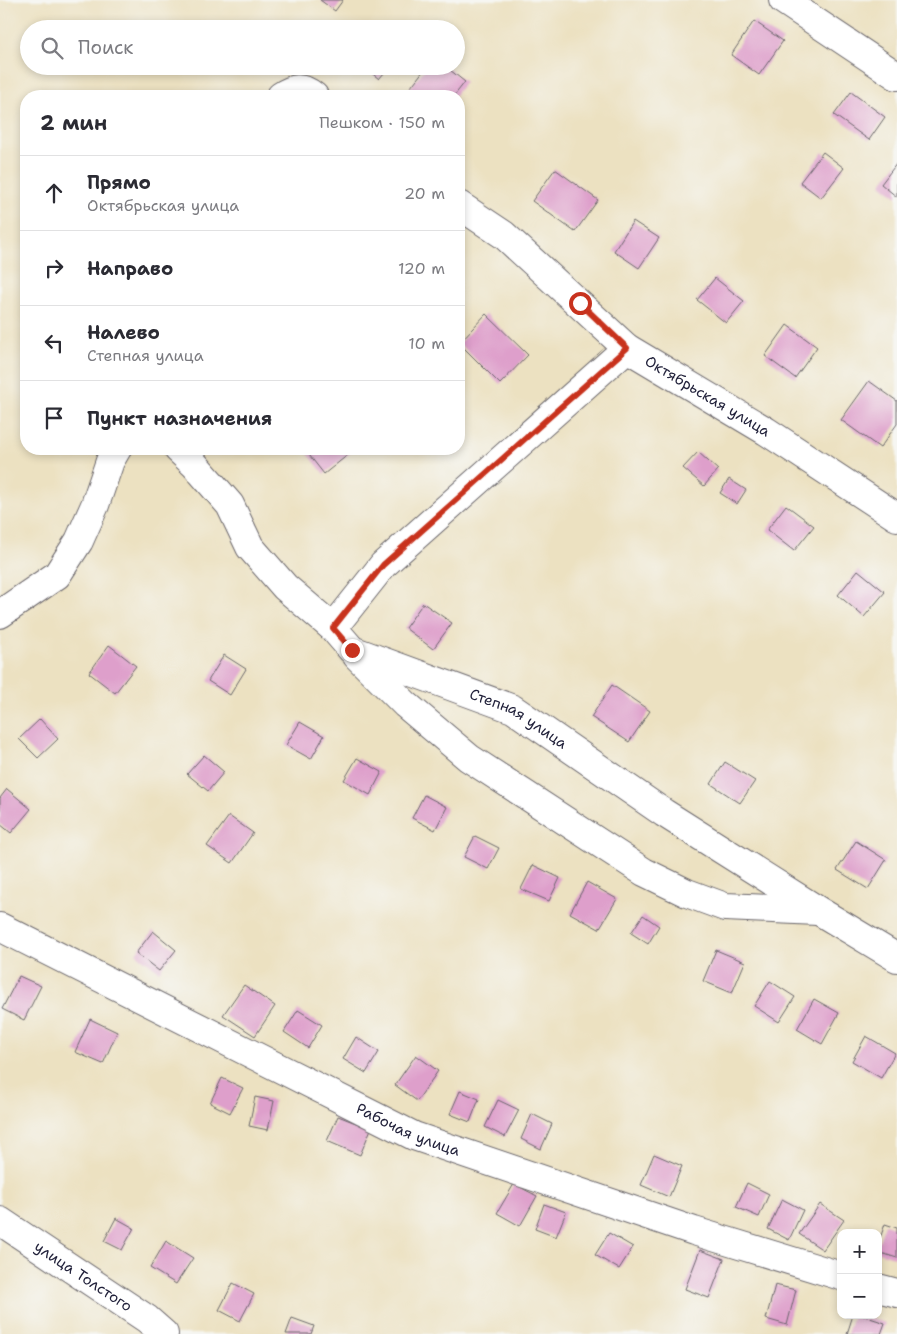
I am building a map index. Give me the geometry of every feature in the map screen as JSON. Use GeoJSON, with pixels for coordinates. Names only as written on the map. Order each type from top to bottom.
{"type":"FeatureCollection","features":[{"type":"Feature","properties":{"kind":"street"},"geometry":{"type":"LineString","coordinates":[[783,0],[897,76]]}},
{"type":"Feature","properties":{"kind":"street"},"geometry":{"type":"LineString","coordinates":[[292,90],[307,90]]}},
{"type":"Feature","properties":{"kind":"street","name":"Октябрьская улица"},"geometry":{"type":"LineString","coordinates":[[465,209],[504,235],[627,348],[766,431],[897,517]]}},
{"type":"Feature","properties":{"kind":"street"},"geometry":{"type":"LineString","coordinates":[[333,628],[383,565],[627,348]]}},
{"type":"Feature","properties":{"kind":"street"},"geometry":{"type":"LineString","coordinates":[[0,614],[57,575],[80,541],[114,455]]}},
{"type":"Feature","properties":{"kind":"street","name":"Степная улица"},"geometry":{"type":"LineString","coordinates":[[184,455],[230,505],[250,548],[286,587],[333,628],[352,650],[513,709],[664,813],[897,958]]}},
{"type":"Feature","properties":{"kind":"street"},"geometry":{"type":"LineString","coordinates":[[352,650],[405,704],[469,758],[644,872],[687,893],[724,907],[819,911]]}},
{"type":"Feature","properties":{"kind":"street","name":"Рабочая улица"},"geometry":{"type":"LineString","coordinates":[[0,928],[414,1136],[694,1231],[837,1275]]}},
{"type":"Feature","properties":{"kind":"street","name":"улица Толстого"},"geometry":{"type":"LineString","coordinates":[[0,1221],[147,1319],[164,1334]]}},
{"type":"Feature","properties":{"kind":"street"},"geometry":{"type":"LineString","coordinates":[[882,1289],[897,1293]]}},
{"type":"Feature","properties":{"kind":"building"},"geometry":{"type":"Polygon","coordinates":[[[320,0],[343,0],[335,11],[320,0]]]}},
{"type":"Feature","properties":{"kind":"building"},"geometry":{"type":"Polygon","coordinates":[[[754,21],[783,41],[759,75],[731,55],[754,21]]]}},
{"type":"Feature","properties":{"kind":"building"},"geometry":{"type":"Polygon","coordinates":[[[374,75],[382,75],[379,79],[374,75]]]}},
{"type":"Feature","properties":{"kind":"building"},"geometry":{"type":"Polygon","coordinates":[[[420,75],[456,75],[465,82],[459,90],[409,90],[420,75]]]}},
{"type":"Feature","properties":{"kind":"building"},"geometry":{"type":"Polygon","coordinates":[[[851,92],[885,117],[869,140],[834,115],[851,92]]]}},
{"type":"Feature","properties":{"kind":"building"},"geometry":{"type":"Polygon","coordinates":[[[823,152],[844,168],[821,198],[800,182],[823,152]]]}},
{"type":"Feature","properties":{"kind":"building"},"geometry":{"type":"Polygon","coordinates":[[[897,163],[897,197],[881,184],[897,163]]]}},
{"type":"Feature","properties":{"kind":"building"},"geometry":{"type":"Polygon","coordinates":[[[555,169],[598,200],[575,232],[532,201],[555,169]]]}},
{"type":"Feature","properties":{"kind":"building"},"geometry":{"type":"Polygon","coordinates":[[[633,221],[659,238],[639,268],[614,251],[633,221]]]}},
{"type":"Feature","properties":{"kind":"building"},"geometry":{"type":"Polygon","coordinates":[[[715,278],[744,301],[726,323],[697,300],[715,278]]]}},
{"type":"Feature","properties":{"kind":"building"},"geometry":{"type":"Polygon","coordinates":[[[486,314],[528,355],[500,384],[465,349],[465,337],[486,314]]]}},
{"type":"Feature","properties":{"kind":"building"},"geometry":{"type":"Polygon","coordinates":[[[787,325],[817,347],[795,378],[765,356],[787,325]]]}},
{"type":"Feature","properties":{"kind":"building"},"geometry":{"type":"Polygon","coordinates":[[[869,381],[897,401],[897,424],[880,448],[841,420],[869,381]]]}},
{"type":"Feature","properties":{"kind":"building"},"geometry":{"type":"Polygon","coordinates":[[[698,452],[718,470],[704,486],[683,468],[698,452]]]}},
{"type":"Feature","properties":{"kind":"building"},"geometry":{"type":"Polygon","coordinates":[[[309,455],[348,455],[324,474],[309,455]]]}},
{"type":"Feature","properties":{"kind":"building"},"geometry":{"type":"Polygon","coordinates":[[[729,479],[746,490],[737,504],[720,493],[729,479]]]}},
{"type":"Feature","properties":{"kind":"building"},"geometry":{"type":"Polygon","coordinates":[[[786,505],[814,526],[794,551],[767,530],[786,505]]]}},
{"type":"Feature","properties":{"kind":"building"},"geometry":{"type":"Polygon","coordinates":[[[858,570],[885,592],[864,617],[838,595],[858,570]]]}},
{"type":"Feature","properties":{"kind":"building"},"geometry":{"type":"Polygon","coordinates":[[[423,603],[452,623],[433,649],[405,628],[423,603]]]}},
{"type":"Feature","properties":{"kind":"building"},"geometry":{"type":"Polygon","coordinates":[[[109,645],[136,666],[115,693],[89,673],[109,645]]]}},
{"type":"Feature","properties":{"kind":"building"},"geometry":{"type":"Polygon","coordinates":[[[224,655],[246,669],[230,695],[208,681],[224,655]]]}},
{"type":"Feature","properties":{"kind":"building"},"geometry":{"type":"Polygon","coordinates":[[[612,685],[650,711],[629,742],[591,717],[612,685]]]}},
{"type":"Feature","properties":{"kind":"building"},"geometry":{"type":"Polygon","coordinates":[[[40,719],[58,739],[38,758],[19,739],[40,719]]]}},
{"type":"Feature","properties":{"kind":"building"},"geometry":{"type":"Polygon","coordinates":[[[300,722],[324,736],[311,759],[286,745],[300,722]]]}},
{"type":"Feature","properties":{"kind":"building"},"geometry":{"type":"Polygon","coordinates":[[[204,755],[224,772],[208,791],[187,774],[204,755]]]}},
{"type":"Feature","properties":{"kind":"building"},"geometry":{"type":"Polygon","coordinates":[[[357,758],[382,772],[370,795],[344,780],[357,758]]]}},
{"type":"Feature","properties":{"kind":"building"},"geometry":{"type":"Polygon","coordinates":[[[725,762],[755,781],[740,803],[711,784],[725,762]]]}},
{"type":"Feature","properties":{"kind":"building"},"geometry":{"type":"Polygon","coordinates":[[[7,789],[31,809],[11,833],[0,824],[0,798],[7,789]]]}},
{"type":"Feature","properties":{"kind":"building"},"geometry":{"type":"Polygon","coordinates":[[[424,795],[447,807],[435,830],[412,818],[424,795]]]}},
{"type":"Feature","properties":{"kind":"building"},"geometry":{"type":"Polygon","coordinates":[[[229,816],[253,833],[232,863],[207,846],[229,816]]]}},
{"type":"Feature","properties":{"kind":"building"},"geometry":{"type":"Polygon","coordinates":[[[475,836],[499,848],[488,869],[464,857],[475,836]]]}},
{"type":"Feature","properties":{"kind":"building"},"geometry":{"type":"Polygon","coordinates":[[[856,841],[886,860],[868,889],[837,870],[856,841]]]}},
{"type":"Feature","properties":{"kind":"building"},"geometry":{"type":"Polygon","coordinates":[[[533,865],[560,878],[549,901],[521,889],[533,865]]]}},
{"type":"Feature","properties":{"kind":"building"},"geometry":{"type":"Polygon","coordinates":[[[587,882],[617,899],[599,929],[570,913],[587,882]]]}},
{"type":"Feature","properties":{"kind":"building"},"geometry":{"type":"Polygon","coordinates":[[[643,915],[659,926],[648,944],[631,933],[643,915]]]}},
{"type":"Feature","properties":{"kind":"building"},"geometry":{"type":"Polygon","coordinates":[[[153,931],[176,950],[159,971],[136,953],[153,931]]]}},
{"type":"Feature","properties":{"kind":"building"},"geometry":{"type":"Polygon","coordinates":[[[716,950],[745,962],[732,993],[703,981],[716,950]]]}},
{"type":"Feature","properties":{"kind":"building"},"geometry":{"type":"Polygon","coordinates":[[[19,976],[41,986],[24,1020],[2,1009],[19,976]]]}},
{"type":"Feature","properties":{"kind":"building"},"geometry":{"type":"Polygon","coordinates":[[[770,981],[795,997],[779,1022],[754,1006],[770,981]]]}},
{"type":"Feature","properties":{"kind":"building"},"geometry":{"type":"Polygon","coordinates":[[[244,985],[275,1006],[255,1036],[223,1015],[244,985]]]}},
{"type":"Feature","properties":{"kind":"building"},"geometry":{"type":"Polygon","coordinates":[[[814,999],[839,1013],[822,1044],[797,1029],[814,999]]]}},
{"type":"Feature","properties":{"kind":"building"},"geometry":{"type":"Polygon","coordinates":[[[298,1010],[322,1025],[308,1048],[284,1032],[298,1010]]]}},
{"type":"Feature","properties":{"kind":"building"},"geometry":{"type":"Polygon","coordinates":[[[90,1019],[117,1032],[103,1064],[75,1052],[90,1019]]]}},
{"type":"Feature","properties":{"kind":"building"},"geometry":{"type":"Polygon","coordinates":[[[866,1036],[895,1053],[881,1078],[852,1061],[866,1036]]]}},
{"type":"Feature","properties":{"kind":"building"},"geometry":{"type":"Polygon","coordinates":[[[356,1037],[379,1052],[366,1073],[343,1059],[356,1037]]]}},
{"type":"Feature","properties":{"kind":"building"},"geometry":{"type":"Polygon","coordinates":[[[416,1055],[438,1071],[417,1101],[395,1085],[416,1055]]]}},
{"type":"Feature","properties":{"kind":"building"},"geometry":{"type":"Polygon","coordinates":[[[222,1078],[243,1088],[230,1113],[210,1103],[222,1078]]]}},
{"type":"Feature","properties":{"kind":"building"},"geometry":{"type":"Polygon","coordinates":[[[460,1091],[479,1099],[470,1122],[450,1114],[460,1091]]]}},
{"type":"Feature","properties":{"kind":"building"},"geometry":{"type":"Polygon","coordinates":[[[255,1097],[274,1101],[268,1130],[249,1126],[255,1097]]]}},
{"type":"Feature","properties":{"kind":"building"},"geometry":{"type":"Polygon","coordinates":[[[498,1100],[519,1110],[505,1137],[485,1127],[498,1100]]]}},
{"type":"Feature","properties":{"kind":"building"},"geometry":{"type":"Polygon","coordinates":[[[532,1114],[552,1124],[541,1149],[521,1139],[532,1114]]]}},
{"type":"Feature","properties":{"kind":"building"},"geometry":{"type":"Polygon","coordinates":[[[338,1116],[371,1129],[360,1155],[327,1141],[338,1116]]]}},
{"type":"Feature","properties":{"kind":"building"},"geometry":{"type":"Polygon","coordinates":[[[654,1154],[682,1166],[669,1197],[641,1185],[654,1154]]]}},
{"type":"Feature","properties":{"kind":"building"},"geometry":{"type":"Polygon","coordinates":[[[747,1183],[769,1194],[759,1217],[736,1207],[747,1183]]]}},
{"type":"Feature","properties":{"kind":"building"},"geometry":{"type":"Polygon","coordinates":[[[514,1184],[537,1196],[520,1226],[497,1213],[514,1184]]]}},
{"type":"Feature","properties":{"kind":"building"},"geometry":{"type":"Polygon","coordinates":[[[782,1199],[803,1210],[789,1240],[768,1229],[782,1199]]]}},
{"type":"Feature","properties":{"kind":"building"},"geometry":{"type":"Polygon","coordinates":[[[544,1204],[566,1212],[556,1237],[535,1229],[544,1204]]]}},
{"type":"Feature","properties":{"kind":"building"},"geometry":{"type":"Polygon","coordinates":[[[820,1204],[844,1220],[823,1250],[799,1234],[820,1204]]]}},
{"type":"Feature","properties":{"kind":"building"},"geometry":{"type":"Polygon","coordinates":[[[116,1218],[134,1228],[122,1250],[104,1241],[116,1218]]]}},
{"type":"Feature","properties":{"kind":"building"},"geometry":{"type":"Polygon","coordinates":[[[885,1224],[897,1228],[897,1258],[882,1253],[882,1233],[885,1224]]]}},
{"type":"Feature","properties":{"kind":"building"},"geometry":{"type":"Polygon","coordinates":[[[609,1233],[633,1247],[619,1269],[595,1255],[609,1233]]]}},
{"type":"Feature","properties":{"kind":"building"},"geometry":{"type":"Polygon","coordinates":[[[166,1241],[193,1258],[176,1284],[150,1268],[166,1241]]]}},
{"type":"Feature","properties":{"kind":"building"},"geometry":{"type":"Polygon","coordinates":[[[700,1250],[724,1259],[709,1298],[685,1289],[700,1250]]]}},
{"type":"Feature","properties":{"kind":"building"},"geometry":{"type":"Polygon","coordinates":[[[233,1283],[254,1294],[240,1321],[219,1310],[233,1283]]]}},
{"type":"Feature","properties":{"kind":"building"},"geometry":{"type":"Polygon","coordinates":[[[775,1285],[796,1290],[787,1325],[766,1319],[775,1285]]]}},
{"type":"Feature","properties":{"kind":"building"},"geometry":{"type":"Polygon","coordinates":[[[292,1318],[314,1326],[311,1334],[286,1334],[292,1318]]]}},
{"type":"Feature","properties":{"kind":"building"},"geometry":{"type":"Polygon","coordinates":[[[852,1319],[873,1319],[885,1323],[881,1334],[847,1334],[852,1319]]]}},
{"type":"Feature","properties":{"kind":"route"},"geometry":{"type":"LineString","coordinates":[[352,650],[333,628],[383,565],[627,348],[580,303]]}}]}
